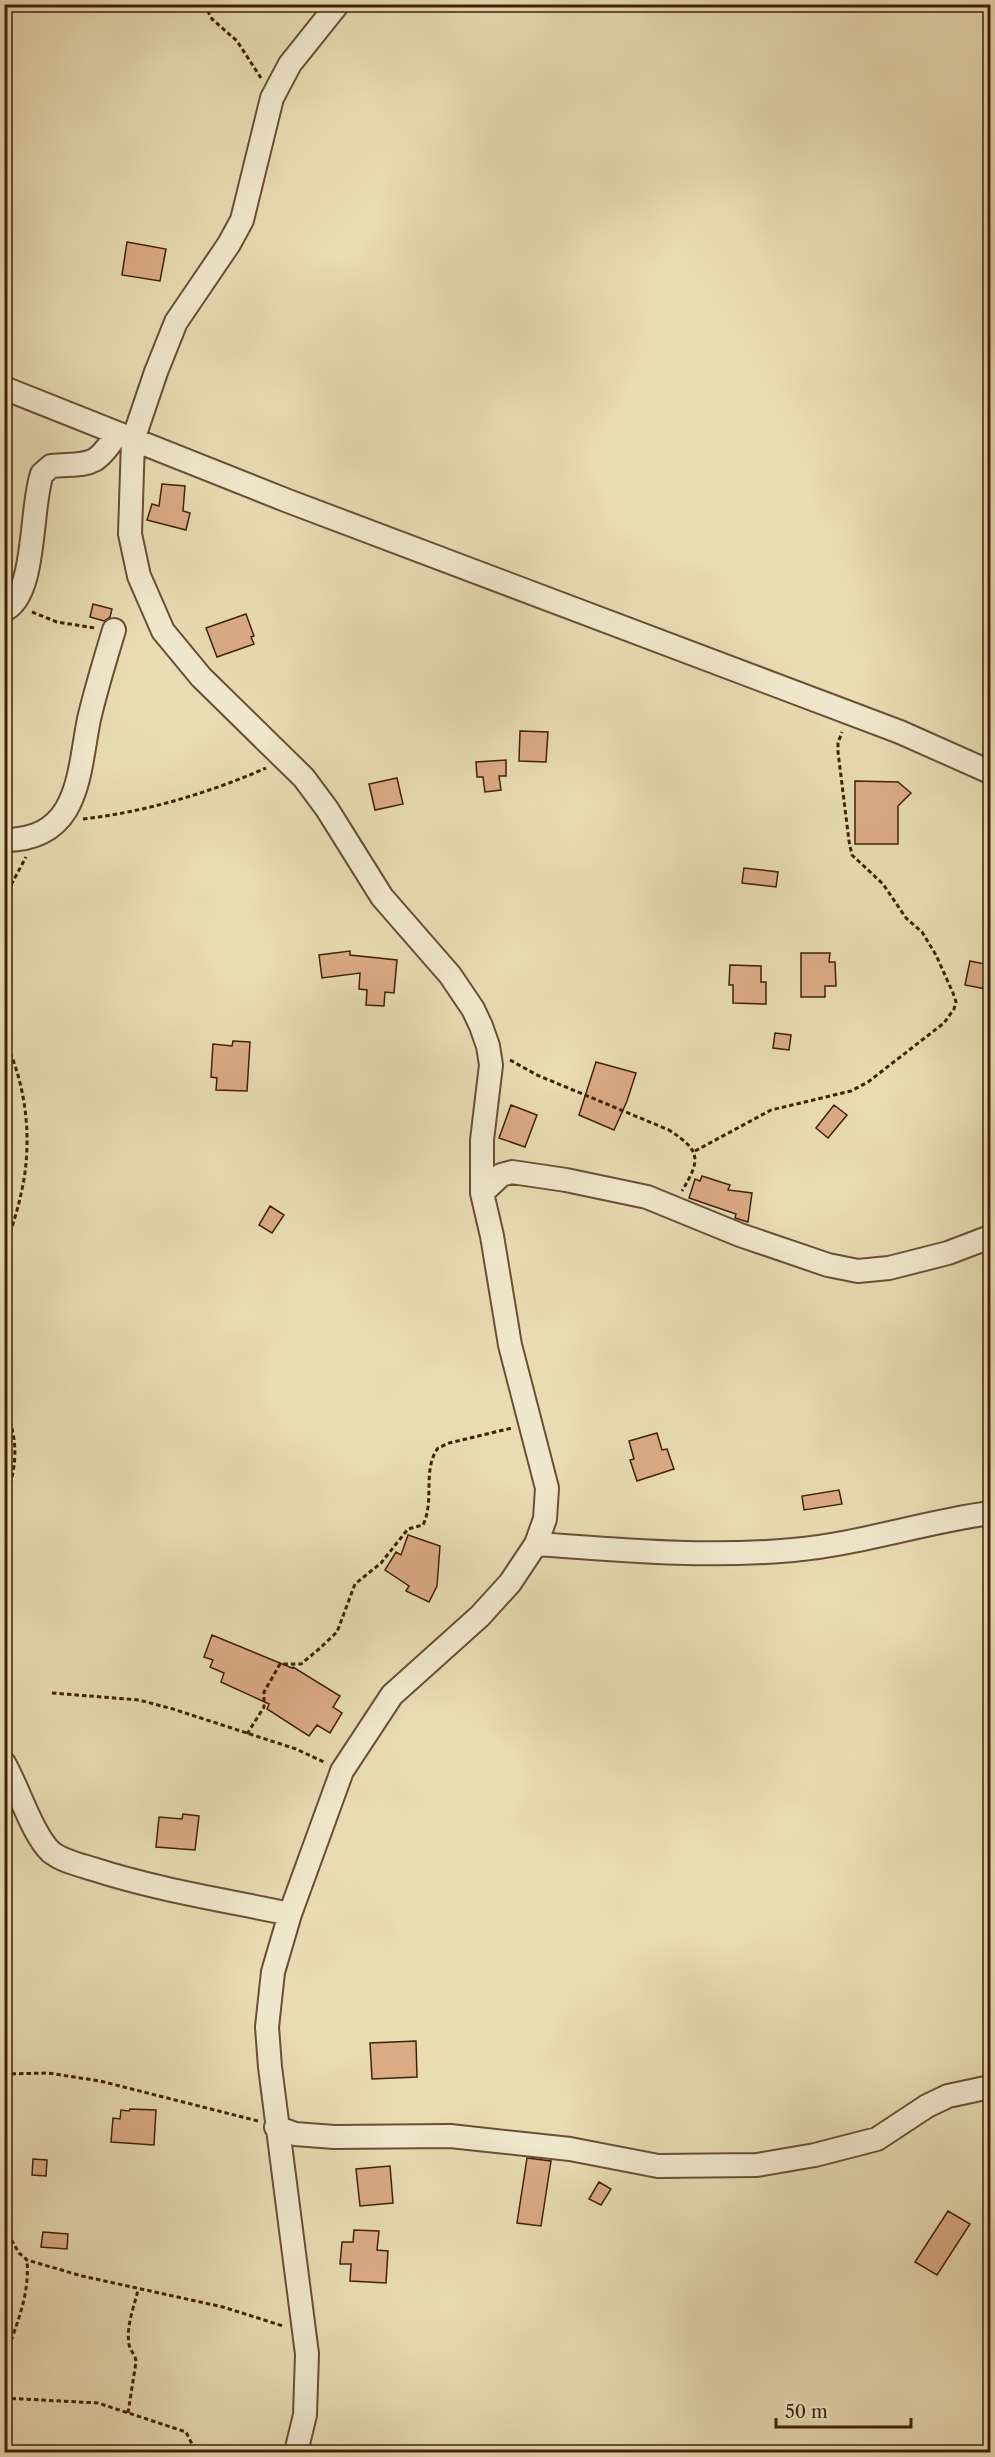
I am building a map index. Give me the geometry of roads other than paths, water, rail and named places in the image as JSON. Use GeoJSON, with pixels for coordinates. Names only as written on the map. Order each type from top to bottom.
{"type":"FeatureCollection","features":[{"type":"Feature","properties":{"kind":"street"},"geometry":{"type":"LineString","coordinates":[[296,2452],[305,2415],[307,2354],[285,2171],[276,2127],[267,2027],[273,1972],[291,1914],[342,1771],[392,1695],[480,1616],[510,1583],[536,1544],[544,1519],[547,1488],[510,1345],[492,1236],[482,1193],[482,1140],[490,1071],[488,1046],[473,1009],[450,975],[382,897],[327,809],[304,778],[201,677],[163,631],[139,576],[130,534],[125,437],[176,322],[218,262],[242,220],[272,98],[290,64],[338,4]]}},
{"type":"Feature","properties":{"kind":"street"},"geometry":{"type":"LineString","coordinates":[[4,388],[125,437],[849,712],[990,772]]}},
{"type":"Feature","properties":{"kind":"street"},"geometry":{"type":"LineString","coordinates":[[11,605],[25,582],[42,474],[51,466],[74,466],[93,461],[125,437]]}},
{"type":"Feature","properties":{"kind":"street"},"geometry":{"type":"LineString","coordinates":[[4,840],[15,840],[48,828],[74,797],[82,770],[94,696],[114,630]]}},
{"type":"Feature","properties":{"kind":"street"},"geometry":{"type":"LineString","coordinates":[[482,1193],[501,1175],[524,1172],[647,1197],[674,1206],[740,1235],[828,1265],[858,1271],[890,1268],[948,1253],[990,1237]]}},
{"type":"Feature","properties":{"kind":"street"},"geometry":{"type":"LineString","coordinates":[[536,1544],[669,1553],[792,1550],[842,1543],[990,1513]]}},
{"type":"Feature","properties":{"kind":"street"},"geometry":{"type":"LineString","coordinates":[[4,1762],[40,1838],[52,1852],[73,1863],[187,1895],[291,1914]]}},
{"type":"Feature","properties":{"kind":"street"},"geometry":{"type":"LineString","coordinates":[[276,2127],[295,2134],[325,2136],[450,2136],[570,2149],[658,2166],[747,2165],[815,2155],[877,2139],[927,2106],[948,2096],[990,2087]]}}]}
